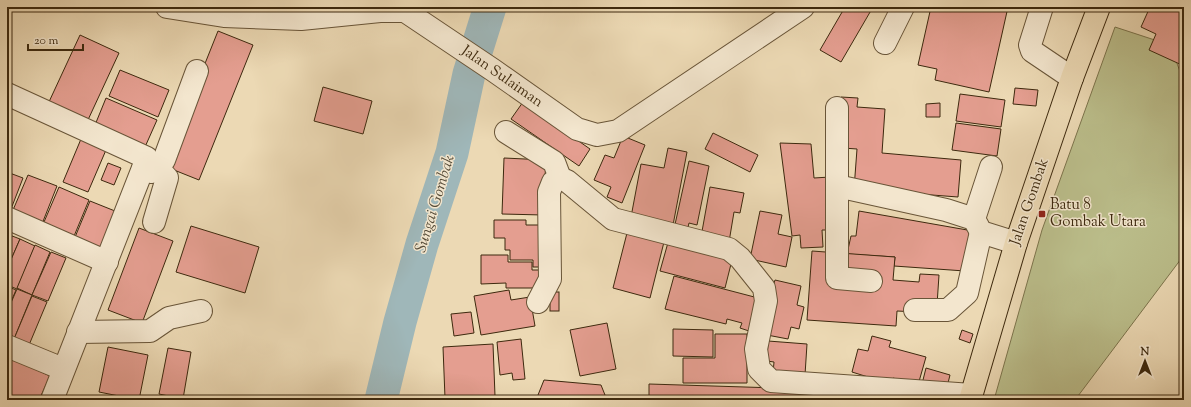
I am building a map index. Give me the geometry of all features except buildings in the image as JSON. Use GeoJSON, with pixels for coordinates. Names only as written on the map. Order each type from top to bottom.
{"type":"FeatureCollection","features":[{"type":"Feature","properties":{"kind":"main road","name":"Jalan Gombak"},"geometry":{"type":"LineString","coordinates":[[971,397],[1016,243],[1095,8]]}},
{"type":"Feature","properties":{"kind":"street","name":"Jalan Sulaiman"},"geometry":{"type":"LineString","coordinates":[[166,7],[224,16],[405,11],[577,129],[597,135],[618,131],[803,7]]}},
{"type":"Feature","properties":{"kind":"street"},"geometry":{"type":"LineString","coordinates":[[885,43],[903,7]]}},
{"type":"Feature","properties":{"kind":"street"},"geometry":{"type":"LineString","coordinates":[[1042,7],[1030,45],[1032,51],[1072,78]]}},
{"type":"Feature","properties":{"kind":"street"},"geometry":{"type":"LineString","coordinates":[[52,400],[63,369],[107,262],[150,168],[164,160],[197,71]]}},
{"type":"Feature","properties":{"kind":"street"},"geometry":{"type":"LineString","coordinates":[[7,94],[147,158],[150,168],[167,178],[154,222]]}},
{"type":"Feature","properties":{"kind":"street"},"geometry":{"type":"LineString","coordinates":[[837,108],[837,278],[871,282]]}},
{"type":"Feature","properties":{"kind":"street"},"geometry":{"type":"LineString","coordinates":[[506,132],[554,162],[560,178],[567,181],[613,219],[728,249],[740,258],[764,288],[766,301],[756,349],[759,369],[771,381],[971,397]]}},
{"type":"Feature","properties":{"kind":"street"},"geometry":{"type":"LineString","coordinates":[[916,310],[948,310],[967,293],[978,226],[991,167]]}},
{"type":"Feature","properties":{"kind":"street"},"geometry":{"type":"LineString","coordinates":[[538,302],[550,279],[549,192],[553,182],[560,178]]}},
{"type":"Feature","properties":{"kind":"street"},"geometry":{"type":"LineString","coordinates":[[837,186],[946,210],[1016,243]]}},
{"type":"Feature","properties":{"kind":"street"},"geometry":{"type":"LineString","coordinates":[[7,218],[107,262]]}},
{"type":"Feature","properties":{"kind":"street"},"geometry":{"type":"LineString","coordinates":[[78,332],[150,331],[169,318],[201,311]]}},
{"type":"Feature","properties":{"kind":"street"},"geometry":{"type":"LineString","coordinates":[[7,346],[63,369]]}},
{"type":"Feature","properties":{"kind":"green space"},"geometry":{"type":"Polygon","coordinates":[[[1115,27],[1170,45],[1184,82],[1184,255],[1075,400],[994,400],[1042,230],[1115,27]]]}},
{"type":"Feature","properties":{"kind":"waterway","name":"Sungai Gombak"},"geometry":{"type":"LineString","coordinates":[[381,400],[400,322],[422,244],[452,153],[469,74],[490,7]]}},
{"type":"Feature","properties":{"kind":"place","name":"Batu 8 Gombak Utara"},"geometry":{"type":"Point","coordinates":[1042,214]}}]}
